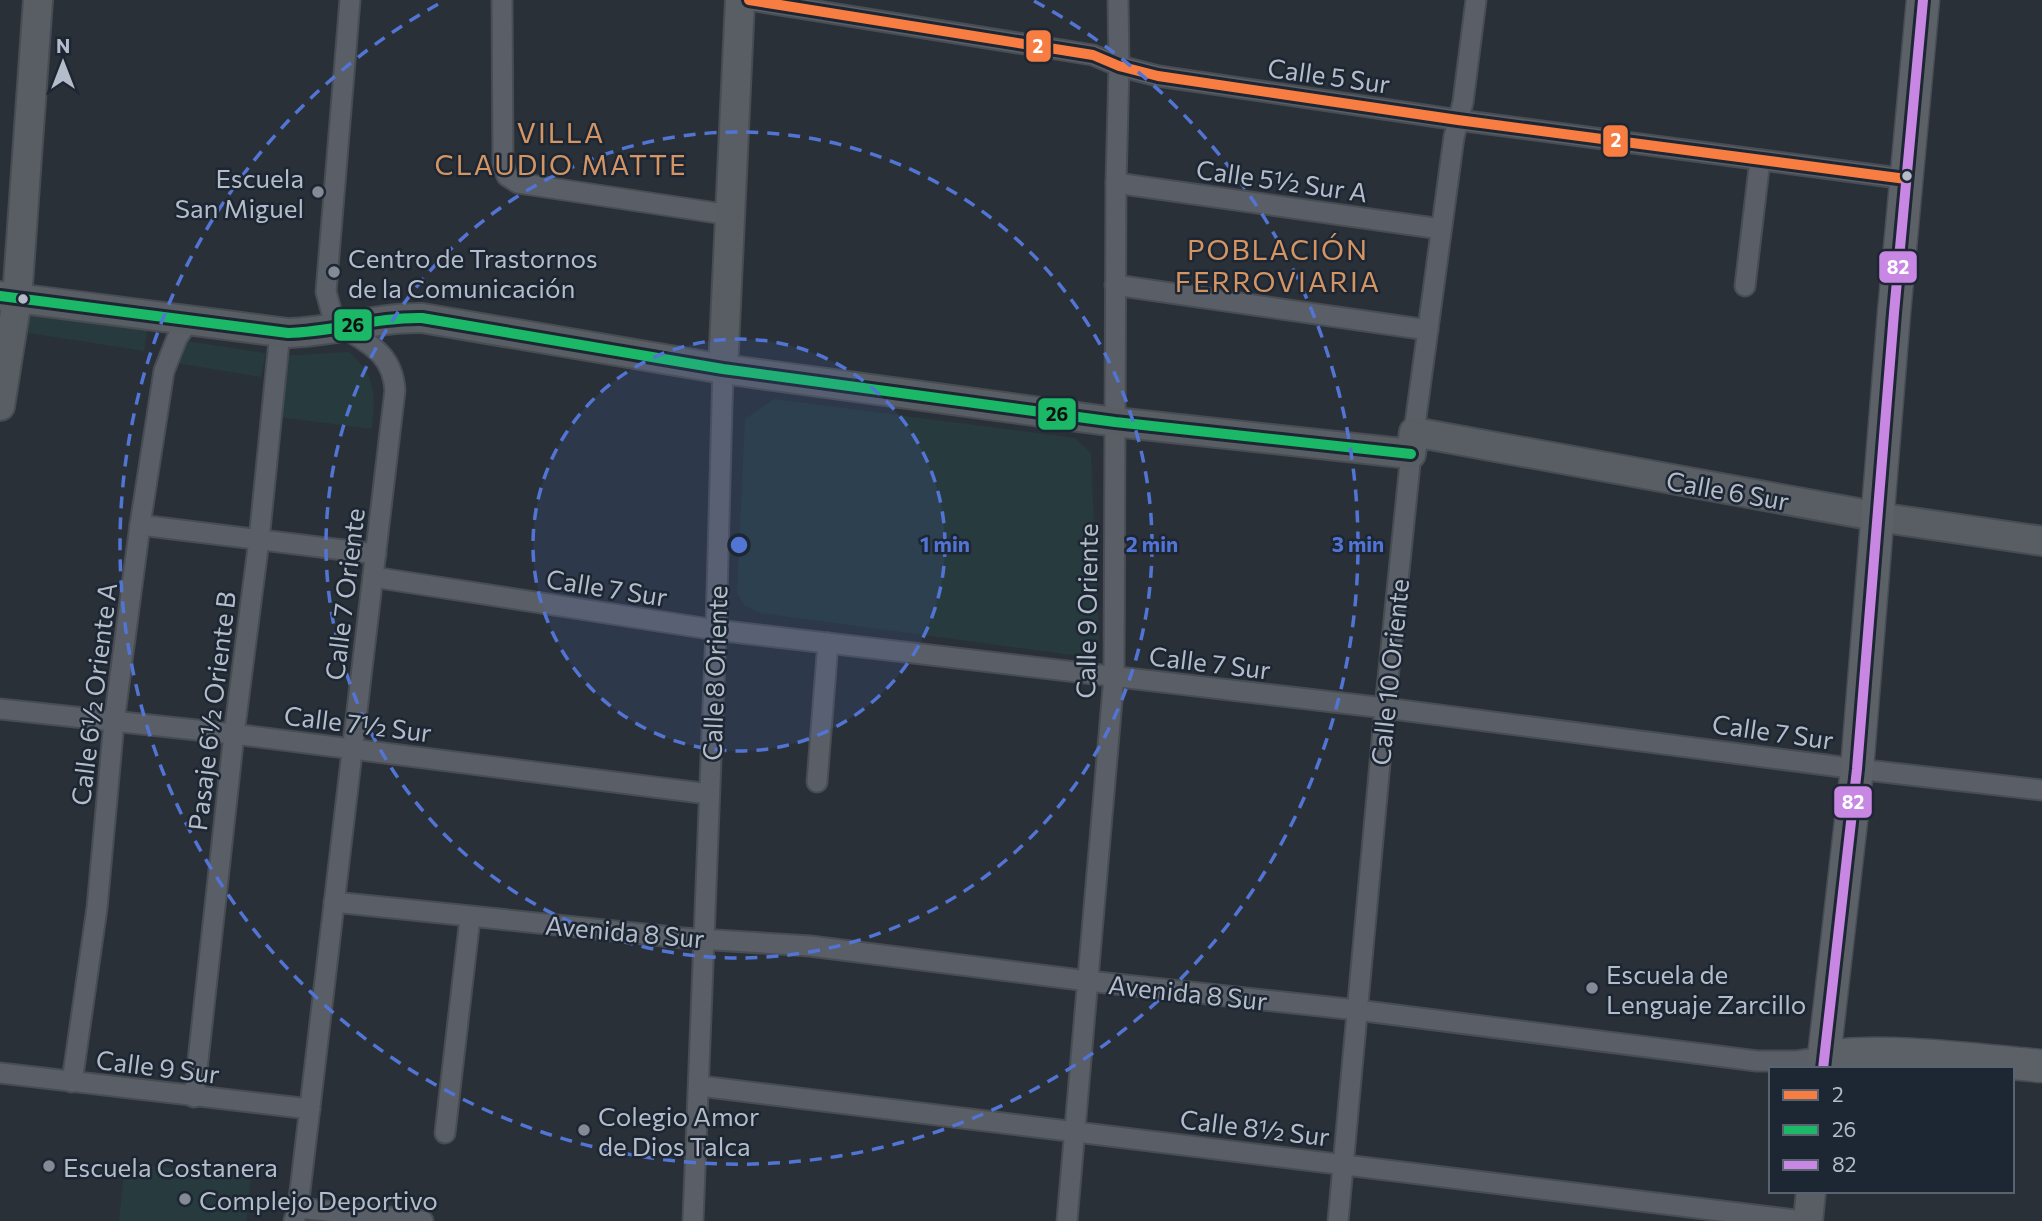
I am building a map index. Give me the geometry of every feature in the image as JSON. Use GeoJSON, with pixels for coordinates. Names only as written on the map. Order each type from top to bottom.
{"type":"FeatureCollection","features":[{"type":"Feature","properties":{"kind":"main road"},"geometry":{"type":"LineString","coordinates":[[1824,1063],[1857,769],[1923,0]]}},
{"type":"Feature","properties":{"kind":"main road","name":"Avenida 8 Sur"},"geometry":{"type":"LineString","coordinates":[[1824,1063],[1852,1053],[2042,1066]]}},
{"type":"Feature","properties":{"kind":"street"},"geometry":{"type":"LineString","coordinates":[[0,406],[38,0]]}},
{"type":"Feature","properties":{"kind":"street","name":"Calle 7 Oriente"},"geometry":{"type":"LineString","coordinates":[[296,1214],[394,400],[394,380],[383,356],[368,342],[334,321],[326,292],[350,0]]}},
{"type":"Feature","properties":{"kind":"street"},"geometry":{"type":"LineString","coordinates":[[502,0],[503,164],[507,176],[518,183],[730,215]]}},
{"type":"Feature","properties":{"kind":"street","name":"Calle 8 Oriente"},"geometry":{"type":"LineString","coordinates":[[693,1221],[716,630],[723,369],[740,0]]}},
{"type":"Feature","properties":{"kind":"street","name":"Calle 5 Sur"},"geometry":{"type":"LineString","coordinates":[[749,0],[1093,55],[1119,66],[1158,76],[1458,120],[1906,179]]}},
{"type":"Feature","properties":{"kind":"street","name":"Calle 9 Oriente"},"geometry":{"type":"LineString","coordinates":[[1067,1221],[1114,677],[1118,0]]}},
{"type":"Feature","properties":{"kind":"street","name":"Calle 10 Oriente"},"geometry":{"type":"LineString","coordinates":[[1338,1221],[1385,708],[1413,443],[1454,137],[1463,102],[1476,0]]}},
{"type":"Feature","properties":{"kind":"street"},"geometry":{"type":"LineString","coordinates":[[1745,285],[1760,160]]}},
{"type":"Feature","properties":{"kind":"street","name":"Calle 5½ Sur A"},"geometry":{"type":"LineString","coordinates":[[1116,183],[1441,229]]}},
{"type":"Feature","properties":{"kind":"street"},"geometry":{"type":"LineString","coordinates":[[1115,285],[1428,330]]}},
{"type":"Feature","properties":{"kind":"street","name":"Calle 6 Sur"},"geometry":{"type":"LineString","coordinates":[[9,298],[280,332],[306,333],[394,318],[422,318],[723,369],[1115,422],[1413,443],[2042,541]]}},
{"type":"Feature","properties":{"kind":"street","name":"Calle 6½ Oriente A"},"geometry":{"type":"LineString","coordinates":[[72,1082],[97,908],[114,722],[140,525],[164,371],[177,338],[190,319]]}},
{"type":"Feature","properties":{"kind":"street","name":"Pasaje 6½ Oriente B"},"geometry":{"type":"LineString","coordinates":[[194,1097],[234,734],[259,540],[280,332]]}},
{"type":"Feature","properties":{"kind":"street"},"geometry":{"type":"LineString","coordinates":[[140,525],[376,554]]}},
{"type":"Feature","properties":{"kind":"street","name":"Calle 7 Sur"},"geometry":{"type":"LineString","coordinates":[[373,577],[716,630],[1385,708],[2042,790]]}},
{"type":"Feature","properties":{"kind":"street"},"geometry":{"type":"LineString","coordinates":[[817,782],[828,643]]}},
{"type":"Feature","properties":{"kind":"street","name":"Calle 7½ Sur"},"geometry":{"type":"LineString","coordinates":[[0,709],[234,734],[709,794]]}},
{"type":"Feature","properties":{"kind":"street","name":"Avenida 8 Sur"},"geometry":{"type":"LineString","coordinates":[[334,902],[470,918],[810,946],[1756,1060],[1824,1063]]}},
{"type":"Feature","properties":{"kind":"street"},"geometry":{"type":"LineString","coordinates":[[445,1133],[470,918]]}},
{"type":"Feature","properties":{"kind":"street","name":"Calle 9 Sur"},"geometry":{"type":"LineString","coordinates":[[0,1073],[310,1110]]}},
{"type":"Feature","properties":{"kind":"street","name":"Calle 8½ Sur"},"geometry":{"type":"LineString","coordinates":[[699,1086],[1806,1221]]}},
{"type":"Feature","properties":{"kind":"street"},"geometry":{"type":"LineString","coordinates":[[1806,1221],[1811,1193]]}},
{"type":"Feature","properties":{"kind":"street"},"geometry":{"type":"LineString","coordinates":[[296,1214],[412,1220]]}},
{"type":"Feature","properties":{"kind":"green space"},"geometry":{"type":"Polygon","coordinates":[[[24,306],[148,326],[144,351],[22,332],[24,306]]]}},
{"type":"Feature","properties":{"kind":"green space"},"geometry":{"type":"Polygon","coordinates":[[[166,338],[266,353],[261,377],[164,361],[166,338]]]}},
{"type":"Feature","properties":{"kind":"green space"},"geometry":{"type":"Polygon","coordinates":[[[349,352],[365,370],[372,386],[372,429],[271,416],[279,356],[349,352]]]}},
{"type":"Feature","properties":{"kind":"green space"},"geometry":{"type":"Polygon","coordinates":[[[774,399],[1075,438],[1091,453],[1099,641],[1079,656],[760,613],[744,605],[737,593],[745,419],[774,399]]]}},
{"type":"Feature","properties":{"kind":"green space","name":"Complejo Deportivo"},"geometry":{"type":"Polygon","coordinates":[[[125,1163],[251,1177],[246,1221],[119,1221],[125,1163]]]}},
{"type":"Feature","properties":{"kind":"transit line","name":"2"},"geometry":{"type":"LineString","coordinates":[[749,0],[1093,55],[1119,66],[1158,76],[1458,120],[1906,179]]}},
{"type":"Feature","properties":{"kind":"transit line","name":"82"},"geometry":{"type":"LineString","coordinates":[[1823,1067],[1857,769],[1894,313],[1923,0]]}},
{"type":"Feature","properties":{"kind":"transit line","name":"26"},"geometry":{"type":"LineString","coordinates":[[0,296],[288,333],[422,318],[723,369],[1115,422],[1411,454]]}},
{"type":"Feature","properties":{"kind":"place","name":"Escuela San Miguel"},"geometry":{"type":"Point","coordinates":[318,192]}},
{"type":"Feature","properties":{"kind":"place","name":"Centro de Trastornos de la Comunicación"},"geometry":{"type":"Point","coordinates":[334,272]}},
{"type":"Feature","properties":{"kind":"place","name":"Escuela de Lenguaje Zarcillo"},"geometry":{"type":"Point","coordinates":[1592,988]}},
{"type":"Feature","properties":{"kind":"place","name":"Colegio Amor de Dios Talca"},"geometry":{"type":"Point","coordinates":[584,1130]}},
{"type":"Feature","properties":{"kind":"place","name":"Escuela Costanera"},"geometry":{"type":"Point","coordinates":[49,1166]}},
{"type":"Feature","properties":{"kind":"place","name":"Complejo Deportivo"},"geometry":{"type":"Point","coordinates":[185,1199]}},
{"type":"Feature","properties":{"kind":"district","name":"VILLA CLAUDIO MATTE"},"geometry":{"type":"Point","coordinates":[561,148]}},
{"type":"Feature","properties":{"kind":"district","name":"POBLACIÓN FERROVIARIA"},"geometry":{"type":"Point","coordinates":[1278,265]}}]}
